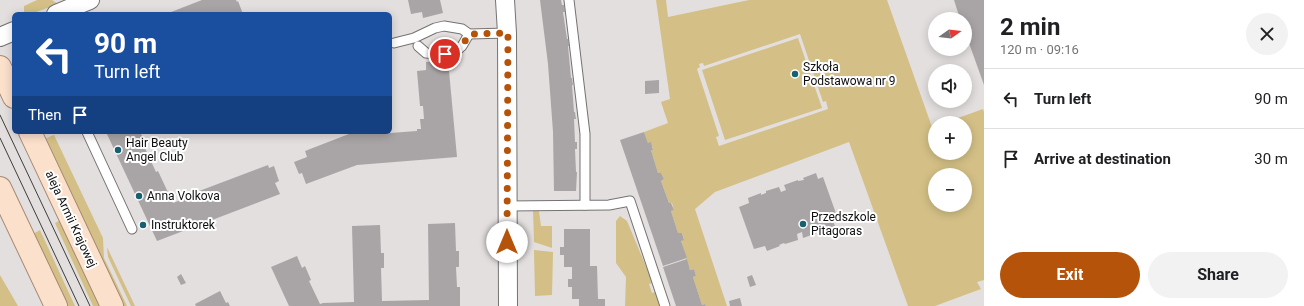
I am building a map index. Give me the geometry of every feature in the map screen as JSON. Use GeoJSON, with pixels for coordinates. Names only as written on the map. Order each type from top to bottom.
{"type":"FeatureCollection","features":[{"type":"Feature","properties":{"kind":"main road"},"geometry":{"type":"LineString","coordinates":[[0,67],[12,93]]}},
{"type":"Feature","properties":{"kind":"main road","name":"aleja Armii Krajowej"},"geometry":{"type":"LineString","coordinates":[[31,134],[112,306]]}},
{"type":"Feature","properties":{"kind":"main road"},"geometry":{"type":"LineString","coordinates":[[0,188],[56,306]]}},
{"type":"Feature","properties":{"kind":"street"},"geometry":{"type":"LineString","coordinates":[[505,0],[508,33],[508,306]]}},
{"type":"Feature","properties":{"kind":"street"},"geometry":{"type":"LineString","coordinates":[[63,12],[83,6]]}},
{"type":"Feature","properties":{"kind":"street"},"geometry":{"type":"LineString","coordinates":[[0,37],[12,32]]}},
{"type":"Feature","properties":{"kind":"lane"},"geometry":{"type":"LineString","coordinates":[[569,0],[585,134],[585,205]]}},
{"type":"Feature","properties":{"kind":"lane"},"geometry":{"type":"LineString","coordinates":[[394,43],[414,38],[435,28],[444,26],[462,29],[470,34],[508,33]]}},
{"type":"Feature","properties":{"kind":"lane"},"geometry":{"type":"LineString","coordinates":[[418,46],[426,53],[435,54],[455,52],[462,46],[470,34]]}},
{"type":"Feature","properties":{"kind":"lane"},"geometry":{"type":"LineString","coordinates":[[88,134],[132,229]]}},
{"type":"Feature","properties":{"kind":"lane"},"geometry":{"type":"LineString","coordinates":[[507,206],[609,206],[630,201],[664,306]]}},
{"type":"Feature","properties":{"kind":"shaded area"},"geometry":{"type":"Polygon","coordinates":[[[37,0],[52,0],[58,4],[36,12],[24,12],[24,6],[37,0]]]}},
{"type":"Feature","properties":{"kind":"shaded area"},"geometry":{"type":"Polygon","coordinates":[[[656,0],[666,0],[668,17],[749,0],[887,0],[928,116],[928,160],[972,160],[972,116],[964,116],[983,109],[984,112],[984,280],[977,282],[981,289],[935,306],[908,306],[849,142],[715,192],[695,209],[727,306],[702,305],[693,277],[696,276],[694,269],[690,270],[681,241],[684,239],[682,233],[678,233],[671,211],[674,210],[672,203],[669,203],[661,181],[664,179],[661,173],[658,173],[651,150],[653,149],[651,143],[648,143],[644,132],[668,123],[661,102],[670,99],[656,0]],[[800,34],[704,66],[703,63],[699,64],[700,67],[697,69],[719,136],[716,137],[719,146],[828,109],[826,101],[823,102],[800,34]]]}},
{"type":"Feature","properties":{"kind":"shaded area"},"geometry":{"type":"Polygon","coordinates":[[[798,38],[822,108],[725,140],[702,70],[798,38]]]}},
{"type":"Feature","properties":{"kind":"shaded area"},"geometry":{"type":"Polygon","coordinates":[[[54,135],[103,238],[104,258],[127,306],[123,306],[44,139],[54,135]]]}},
{"type":"Feature","properties":{"kind":"shaded area"},"geometry":{"type":"Polygon","coordinates":[[[533,210],[539,211],[541,226],[552,226],[552,248],[534,242],[533,210]]]}},
{"type":"Feature","properties":{"kind":"shaded area"},"geometry":{"type":"Polygon","coordinates":[[[620,216],[627,221],[653,283],[649,284],[652,293],[655,292],[660,306],[625,306],[626,277],[616,263],[616,221],[620,216]]]}},
{"type":"Feature","properties":{"kind":"shaded area"},"geometry":{"type":"Polygon","coordinates":[[[61,220],[102,306],[93,306],[55,223],[61,220]]]}},
{"type":"Feature","properties":{"kind":"shaded area"},"geometry":{"type":"Polygon","coordinates":[[[40,230],[75,306],[67,306],[33,234],[40,230]]]}},
{"type":"Feature","properties":{"kind":"shaded area"},"geometry":{"type":"Polygon","coordinates":[[[107,247],[135,306],[131,306],[108,257],[107,247]]]}},
{"type":"Feature","properties":{"kind":"shaded area"},"geometry":{"type":"Polygon","coordinates":[[[534,250],[553,252],[552,295],[535,296],[534,250]]]}},
{"type":"Feature","properties":{"kind":"shaded area"},"geometry":{"type":"Polygon","coordinates":[[[0,275],[18,306],[0,306],[0,275]]]}},
{"type":"Feature","properties":{"kind":"building"},"geometry":{"type":"Polygon","coordinates":[[[202,0],[236,0],[237,2],[238,1],[242,12],[171,12],[202,0]]]}},
{"type":"Feature","properties":{"kind":"building"},"geometry":{"type":"Polygon","coordinates":[[[408,0],[440,0],[443,13],[423,18],[422,12],[411,14],[408,0]]]}},
{"type":"Feature","properties":{"kind":"building"},"geometry":{"type":"Polygon","coordinates":[[[540,0],[561,0],[562,5],[564,5],[565,12],[563,12],[569,46],[574,112],[576,119],[574,119],[575,142],[577,142],[577,149],[575,149],[577,172],[576,191],[554,191],[553,132],[548,64],[540,0]]]}},
{"type":"Feature","properties":{"kind":"building"},"geometry":{"type":"Polygon","coordinates":[[[954,0],[984,0],[984,85],[972,52],[972,12],[958,12],[954,0]]]}},
{"type":"Feature","properties":{"kind":"building"},"geometry":{"type":"Polygon","coordinates":[[[448,60],[457,157],[357,165],[306,184],[302,173],[299,174],[294,162],[307,157],[305,151],[349,134],[392,134],[417,131],[417,129],[421,129],[420,119],[424,119],[423,106],[420,106],[417,71],[426,70],[426,62],[448,60]]]}},
{"type":"Feature","properties":{"kind":"building"},"geometry":{"type":"Polygon","coordinates":[[[659,80],[659,93],[645,94],[645,81],[659,80]]]}},
{"type":"Feature","properties":{"kind":"building"},"geometry":{"type":"Polygon","coordinates":[[[644,132],[648,143],[651,142],[653,150],[651,150],[658,173],[661,173],[664,179],[661,181],[669,203],[671,203],[674,210],[671,211],[678,233],[682,233],[684,240],[681,241],[687,258],[663,266],[620,140],[644,132]]]}},
{"type":"Feature","properties":{"kind":"building"},"geometry":{"type":"Polygon","coordinates":[[[107,134],[141,134],[146,144],[144,144],[144,146],[156,172],[158,171],[173,203],[186,198],[186,196],[268,165],[269,168],[274,166],[279,181],[275,183],[280,194],[157,241],[107,134]]]}},
{"type":"Feature","properties":{"kind":"building"},"geometry":{"type":"Polygon","coordinates":[[[816,173],[818,179],[823,177],[838,219],[833,221],[835,226],[803,238],[802,232],[797,234],[798,240],[784,243],[767,251],[765,246],[754,249],[739,207],[749,203],[748,198],[761,193],[761,195],[766,193],[766,191],[779,187],[781,192],[786,190],[784,185],[798,180],[804,180],[803,178],[816,173]]]}},
{"type":"Feature","properties":{"kind":"building"},"geometry":{"type":"Polygon","coordinates":[[[455,223],[456,251],[459,251],[459,267],[456,267],[457,287],[460,287],[460,306],[289,306],[271,267],[297,256],[302,268],[305,266],[311,280],[309,281],[320,304],[354,302],[352,226],[380,225],[381,253],[384,253],[384,268],[381,268],[382,301],[429,300],[428,224],[455,223]]]}},
{"type":"Feature","properties":{"kind":"building"},"geometry":{"type":"Polygon","coordinates":[[[564,229],[590,229],[590,266],[597,266],[598,299],[605,299],[605,306],[579,306],[579,299],[572,299],[572,287],[568,287],[568,279],[572,279],[572,267],[564,267],[564,255],[560,255],[560,247],[564,247],[564,229]]]}},
{"type":"Feature","properties":{"kind":"building"},"geometry":{"type":"Polygon","coordinates":[[[687,259],[690,270],[694,269],[696,276],[693,277],[702,305],[705,304],[706,306],[676,306],[663,267],[687,259]]]}},
{"type":"Feature","properties":{"kind":"building"},"geometry":{"type":"Polygon","coordinates":[[[181,274],[186,283],[181,285],[177,277],[181,274]]]}},
{"type":"Feature","properties":{"kind":"building"},"geometry":{"type":"Polygon","coordinates":[[[752,275],[756,285],[750,287],[747,277],[752,275]]]}},
{"type":"Feature","properties":{"kind":"building"},"geometry":{"type":"Polygon","coordinates":[[[220,291],[226,303],[228,302],[230,306],[196,306],[195,304],[220,291]]]}},
{"type":"Feature","properties":{"kind":"building"},"geometry":{"type":"Polygon","coordinates":[[[740,298],[742,306],[730,306],[729,301],[740,298]]]}},
{"type":"Feature","properties":{"kind":"tram line"},"geometry":{"type":"LineString","coordinates":[[0,115],[90,306]]}},
{"type":"Feature","properties":{"kind":"tram line"},"geometry":{"type":"LineString","coordinates":[[0,138],[79,306]]}},
{"type":"Feature","properties":{"kind":"place","name":"Szkoła Podstawowa nr 9"},"geometry":{"type":"Point","coordinates":[795,74]}},
{"type":"Feature","properties":{"kind":"place","name":"Hair Beauty Angel Club"},"geometry":{"type":"Point","coordinates":[118,150]}},
{"type":"Feature","properties":{"kind":"place","name":"Anna Volkova"},"geometry":{"type":"Point","coordinates":[139,196]}},
{"type":"Feature","properties":{"kind":"place","name":"Przedszkole Pitagoras"},"geometry":{"type":"Point","coordinates":[803,224]}},
{"type":"Feature","properties":{"kind":"place","name":"Instruktorek"},"geometry":{"type":"Point","coordinates":[143,225]}},
{"type":"Feature","properties":{"kind":"route"},"geometry":{"type":"LineString","coordinates":[[445,54],[455,52],[462,46],[470,34],[508,33],[507,242]]}}]}
